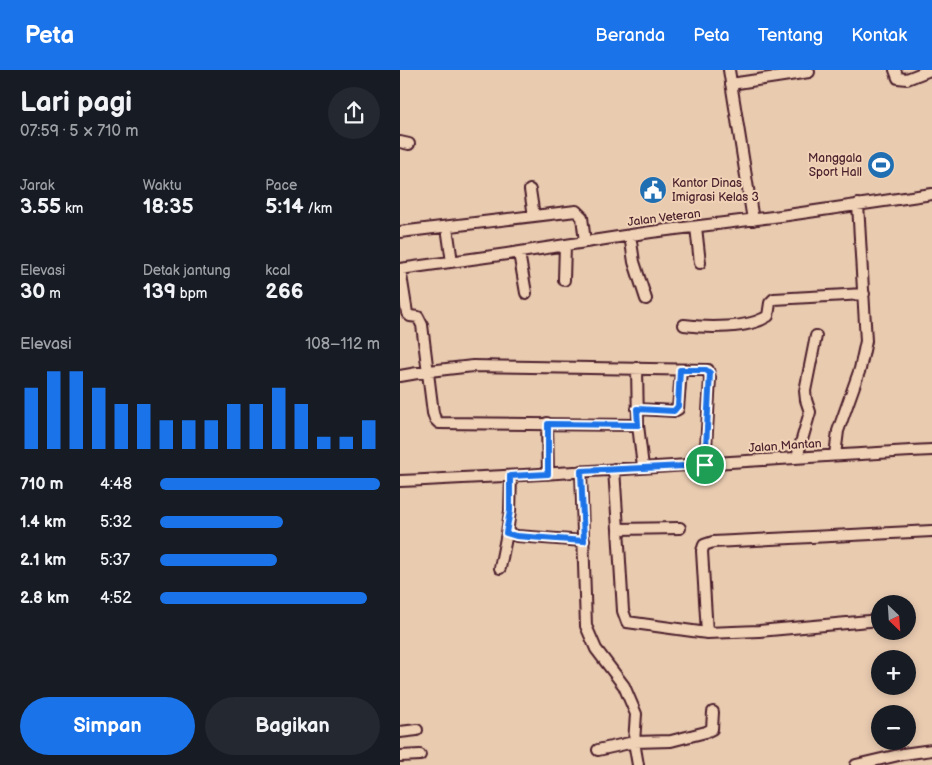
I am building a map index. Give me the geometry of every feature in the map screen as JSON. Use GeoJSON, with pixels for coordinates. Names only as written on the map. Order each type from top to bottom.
{"type":"FeatureCollection","features":[{"type":"Feature","properties":{"kind":"street"},"geometry":{"type":"LineString","coordinates":[[728,70],[753,220]]}},
{"type":"Feature","properties":{"kind":"street"},"geometry":{"type":"LineString","coordinates":[[895,70],[898,78],[907,79],[930,70]]}},
{"type":"Feature","properties":{"kind":"street"},"geometry":{"type":"LineString","coordinates":[[731,84],[809,72]]}},
{"type":"Feature","properties":{"kind":"street"},"geometry":{"type":"LineString","coordinates":[[530,190],[534,216]]}},
{"type":"Feature","properties":{"kind":"street","name":"Jalan Veteran"},"geometry":{"type":"LineString","coordinates":[[400,269],[630,235],[753,220],[932,194]]}},
{"type":"Feature","properties":{"kind":"street"},"geometry":{"type":"LineString","coordinates":[[835,455],[838,430],[854,388],[866,341],[858,204]]}},
{"type":"Feature","properties":{"kind":"street"},"geometry":{"type":"LineString","coordinates":[[400,232],[578,212],[582,217],[585,242]]}},
{"type":"Feature","properties":{"kind":"street"},"geometry":{"type":"LineString","coordinates":[[447,227],[452,262]]}},
{"type":"Feature","properties":{"kind":"street"},"geometry":{"type":"LineString","coordinates":[[696,227],[700,264]]}},
{"type":"Feature","properties":{"kind":"street"},"geometry":{"type":"LineString","coordinates":[[630,235],[634,262],[646,299]]}},
{"type":"Feature","properties":{"kind":"street"},"geometry":{"type":"LineString","coordinates":[[564,280],[565,245]]}},
{"type":"Feature","properties":{"kind":"street"},"geometry":{"type":"LineString","coordinates":[[519,252],[526,294]]}},
{"type":"Feature","properties":{"kind":"street"},"geometry":{"type":"LineString","coordinates":[[400,269],[407,313],[421,320],[433,413],[435,419],[439,422],[638,425]]}},
{"type":"Feature","properties":{"kind":"street"},"geometry":{"type":"LineString","coordinates":[[684,325],[714,327],[760,320],[768,316],[770,303],[774,299],[864,294]]}},
{"type":"Feature","properties":{"kind":"street"},"geometry":{"type":"LineString","coordinates":[[797,457],[810,412],[805,391],[816,336]]}},
{"type":"Feature","properties":{"kind":"street"},"geometry":{"type":"LineString","coordinates":[[400,376],[473,366],[706,370],[710,373],[705,465]]}},
{"type":"Feature","properties":{"kind":"street"},"geometry":{"type":"LineString","coordinates":[[637,368],[637,409],[643,467]]}},
{"type":"Feature","properties":{"kind":"street"},"geometry":{"type":"LineString","coordinates":[[637,409],[674,411],[678,409],[680,370]]}},
{"type":"Feature","properties":{"kind":"street"},"geometry":{"type":"LineString","coordinates":[[548,424],[548,474]]}},
{"type":"Feature","properties":{"kind":"street","name":"Jalan Mantan"},"geometry":{"type":"LineString","coordinates":[[400,481],[548,474],[614,468],[705,465],[797,457],[932,450]]}},
{"type":"Feature","properties":{"kind":"street"},"geometry":{"type":"LineString","coordinates":[[614,468],[623,611],[627,622],[707,633],[758,631],[871,621]]}},
{"type":"Feature","properties":{"kind":"street"},"geometry":{"type":"LineString","coordinates":[[581,471],[588,632],[602,659],[621,680],[632,703],[636,714],[634,742],[638,765]]}},
{"type":"Feature","properties":{"kind":"street"},"geometry":{"type":"LineString","coordinates":[[500,568],[510,511],[510,476]]}},
{"type":"Feature","properties":{"kind":"street"},"geometry":{"type":"LineString","coordinates":[[618,529],[680,528]]}},
{"type":"Feature","properties":{"kind":"street"},"geometry":{"type":"LineString","coordinates":[[707,633],[702,551],[704,545],[708,542],[932,531]]}},
{"type":"Feature","properties":{"kind":"street"},"geometry":{"type":"LineString","coordinates":[[506,533],[516,536],[584,541]]}},
{"type":"Feature","properties":{"kind":"street"},"geometry":{"type":"LineString","coordinates":[[598,750],[634,742],[671,741],[706,732],[712,729],[713,712]]}},
{"type":"Feature","properties":{"kind":"street"},"geometry":{"type":"LineString","coordinates":[[400,732],[417,730]]}},
{"type":"Feature","properties":{"kind":"street"},"geometry":{"type":"LineString","coordinates":[[856,765],[903,754],[932,750]]}},
{"type":"Feature","properties":{"kind":"street"},"geometry":{"type":"LineString","coordinates":[[400,756],[420,755]]}},
{"type":"Feature","properties":{"kind":"place","name":"Manggala Sport Hall"},"geometry":{"type":"Point","coordinates":[881,165]}},
{"type":"Feature","properties":{"kind":"place","name":"Kantor Dinas Imigrasi Kelas 3"},"geometry":{"type":"Point","coordinates":[653,190]}},
{"type":"Feature","properties":{"kind":"route"},"geometry":{"type":"LineString","coordinates":[[680,370],[708,370],[710,373],[705,465],[581,471],[584,541],[516,536],[506,533],[510,511],[510,476],[548,474],[548,424],[638,425],[637,409],[674,411],[678,409],[680,370]]}}]}
